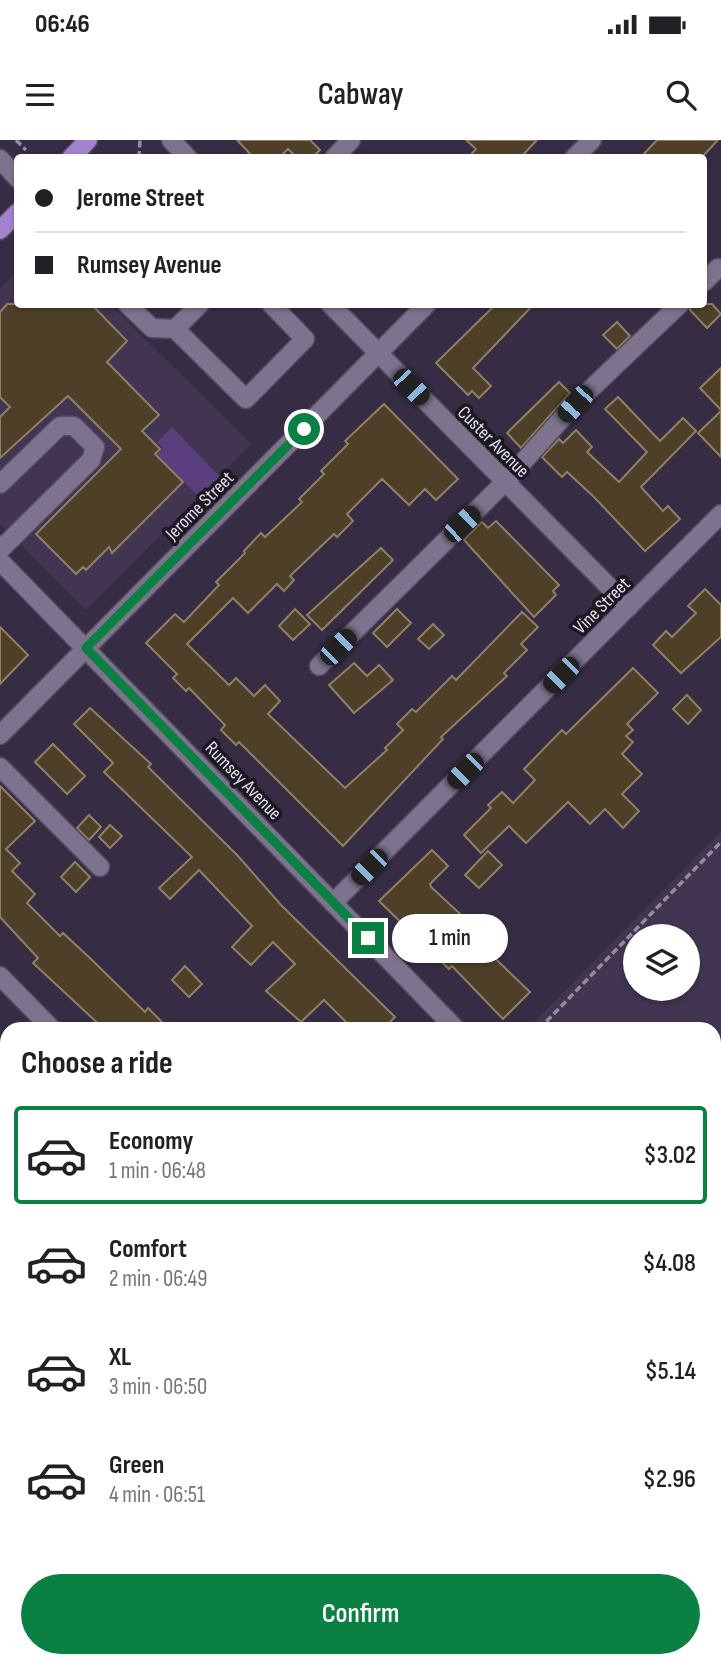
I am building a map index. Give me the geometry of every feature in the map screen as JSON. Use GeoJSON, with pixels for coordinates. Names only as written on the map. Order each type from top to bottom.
{"type":"FeatureCollection","features":[{"type":"Feature","properties":{"kind":"main road"},"geometry":{"type":"LineString","coordinates":[[75,154],[88,140]]}},
{"type":"Feature","properties":{"kind":"main road"},"geometry":{"type":"LineString","coordinates":[[0,230],[14,216]]}},
{"type":"Feature","properties":{"kind":"street"},"geometry":{"type":"LineString","coordinates":[[171,140],[184,154]]}},
{"type":"Feature","properties":{"kind":"street"},"geometry":{"type":"LineString","coordinates":[[338,154],[351,140]]}},
{"type":"Feature","properties":{"kind":"street"},"geometry":{"type":"LineString","coordinates":[[579,154],[592,140]]}},
{"type":"Feature","properties":{"kind":"street"},"geometry":{"type":"LineString","coordinates":[[0,159],[14,175]]}},
{"type":"Feature","properties":{"kind":"street"},"geometry":{"type":"LineString","coordinates":[[131,308],[152,328],[176,329],[246,399],[306,339],[275,308]]}},
{"type":"Feature","properties":{"kind":"street"},"geometry":{"type":"LineString","coordinates":[[176,329],[196,308]]}},
{"type":"Feature","properties":{"kind":"street","name":"Custer Avenue"},"geometry":{"type":"LineString","coordinates":[[334,308],[629,607]]}},
{"type":"Feature","properties":{"kind":"street","name":"Jerome Street"},"geometry":{"type":"LineString","coordinates":[[0,735],[423,308]]}},
{"type":"Feature","properties":{"kind":"street"},"geometry":{"type":"LineString","coordinates":[[319,666],[505,482],[575,404],[676,308]]}},
{"type":"Feature","properties":{"kind":"street"},"geometry":{"type":"LineString","coordinates":[[0,484],[60,426],[74,426],[94,447],[91,460],[0,550]]}},
{"type":"Feature","properties":{"kind":"street","name":"Vine Street"},"geometry":{"type":"LineString","coordinates":[[333,903],[721,514]]}},
{"type":"Feature","properties":{"kind":"street","name":"Rumsey Avenue"},"geometry":{"type":"LineString","coordinates":[[0,561],[450,1022]]}},
{"type":"Feature","properties":{"kind":"street"},"geometry":{"type":"LineString","coordinates":[[0,767],[100,867]]}},
{"type":"Feature","properties":{"kind":"street"},"geometry":{"type":"LineString","coordinates":[[0,975],[45,1022]]}},
{"type":"Feature","properties":{"kind":"path"},"geometry":{"type":"LineString","coordinates":[[16,140],[26,150]]}},
{"type":"Feature","properties":{"kind":"path"},"geometry":{"type":"LineString","coordinates":[[546,1022],[721,842]]}},
{"type":"Feature","properties":{"kind":"shaded area"},"geometry":{"type":"Polygon","coordinates":[[[14,274],[14,308],[114,308],[251,444],[86,610],[0,524],[0,289],[14,274]]]}},
{"type":"Feature","properties":{"kind":"shaded area"},"geometry":{"type":"Polygon","coordinates":[[[172,427],[220,477],[199,497],[157,454],[163,448],[157,442],[172,427]]]}},
{"type":"Feature","properties":{"kind":"shaded area"},"geometry":{"type":"Polygon","coordinates":[[[721,832],[721,1022],[534,1022],[623,932],[623,1001],[700,1001],[700,924],[630,924],[721,832]]]}},
{"type":"Feature","properties":{"kind":"building"},"geometry":{"type":"Polygon","coordinates":[[[237,140],[310,140],[320,150],[316,154],[293,154],[288,149],[283,154],[250,154],[237,140]]]}},
{"type":"Feature","properties":{"kind":"building"},"geometry":{"type":"Polygon","coordinates":[[[466,140],[537,140],[524,154],[472,154],[476,149],[466,140]]]}},
{"type":"Feature","properties":{"kind":"building"},"geometry":{"type":"Polygon","coordinates":[[[657,140],[718,140],[705,154],[644,154],[657,140]]]}},
{"type":"Feature","properties":{"kind":"building"},"geometry":{"type":"Polygon","coordinates":[[[7,304],[14,304],[14,308],[95,308],[127,341],[107,362],[159,415],[142,431],[160,449],[155,454],[183,482],[112,553],[109,547],[86,570],[83,567],[76,574],[36,534],[121,449],[68,396],[0,458],[0,417],[10,407],[0,397],[0,312],[7,304]]]}},
{"type":"Feature","properties":{"kind":"building"},"geometry":{"type":"Polygon","coordinates":[[[707,304],[712,304],[721,314],[707,328],[690,310],[707,308],[707,304]]]}},
{"type":"Feature","properties":{"kind":"building"},"geometry":{"type":"Polygon","coordinates":[[[492,308],[530,308],[473,368],[491,386],[479,398],[472,391],[468,395],[436,363],[492,308]]]}},
{"type":"Feature","properties":{"kind":"building"},"geometry":{"type":"Polygon","coordinates":[[[617,322],[630,336],[617,349],[603,335],[617,322]]]}},
{"type":"Feature","properties":{"kind":"building"},"geometry":{"type":"Polygon","coordinates":[[[721,368],[721,410],[700,388],[721,368]]]}},
{"type":"Feature","properties":{"kind":"building"},"geometry":{"type":"Polygon","coordinates":[[[559,382],[570,393],[521,448],[507,433],[559,382]]]}},
{"type":"Feature","properties":{"kind":"building"},"geometry":{"type":"Polygon","coordinates":[[[618,397],[660,441],[683,418],[696,431],[641,487],[663,511],[668,506],[680,519],[645,551],[567,472],[562,477],[542,457],[559,439],[563,443],[576,430],[592,447],[587,452],[619,482],[647,452],[605,409],[618,397]]]}},
{"type":"Feature","properties":{"kind":"building"},"geometry":{"type":"Polygon","coordinates":[[[384,404],[458,479],[436,500],[425,489],[409,505],[382,479],[347,514],[353,521],[337,537],[334,534],[290,576],[294,580],[284,591],[277,584],[248,613],[233,598],[187,644],[229,685],[236,678],[254,696],[265,685],[280,701],[268,714],[345,788],[387,750],[385,748],[403,730],[397,724],[412,709],[416,712],[452,676],[456,680],[522,612],[538,627],[521,644],[527,650],[504,673],[507,676],[441,737],[443,739],[343,846],[239,742],[236,745],[221,730],[225,725],[189,688],[186,691],[173,678],[177,674],[146,643],[175,614],[184,622],[219,585],[216,582],[261,533],[265,537],[302,502],[299,499],[324,474],[321,471],[348,444],[345,441],[384,404]]]}},
{"type":"Feature","properties":{"kind":"building"},"geometry":{"type":"Polygon","coordinates":[[[721,411],[721,457],[698,433],[721,411]]]}},
{"type":"Feature","properties":{"kind":"building"},"geometry":{"type":"Polygon","coordinates":[[[496,521],[559,585],[553,591],[556,595],[534,617],[464,540],[482,522],[488,528],[496,521]]]}},
{"type":"Feature","properties":{"kind":"building"},"geometry":{"type":"Polygon","coordinates":[[[381,548],[393,560],[322,630],[307,615],[381,548]]]}},
{"type":"Feature","properties":{"kind":"building"},"geometry":{"type":"Polygon","coordinates":[[[705,589],[721,605],[721,637],[681,673],[653,645],[666,631],[672,637],[696,613],[688,606],[705,589]]]}},
{"type":"Feature","properties":{"kind":"building"},"geometry":{"type":"Polygon","coordinates":[[[295,609],[310,624],[293,640],[279,626],[295,609]]]}},
{"type":"Feature","properties":{"kind":"building"},"geometry":{"type":"Polygon","coordinates":[[[397,609],[411,623],[387,647],[373,633],[397,609]]]}},
{"type":"Feature","properties":{"kind":"building"},"geometry":{"type":"Polygon","coordinates":[[[433,624],[444,635],[429,649],[418,639],[433,624]]]}},
{"type":"Feature","properties":{"kind":"building"},"geometry":{"type":"Polygon","coordinates":[[[0,627],[28,655],[0,684],[0,627]]]}},
{"type":"Feature","properties":{"kind":"building"},"geometry":{"type":"Polygon","coordinates":[[[354,663],[367,676],[379,665],[393,680],[354,713],[329,685],[354,663]]]}},
{"type":"Feature","properties":{"kind":"building"},"geometry":{"type":"Polygon","coordinates":[[[633,668],[658,693],[627,724],[633,730],[626,736],[633,742],[622,754],[642,774],[622,794],[639,811],[623,828],[605,809],[590,824],[568,802],[526,843],[509,826],[481,853],[464,835],[491,808],[488,805],[502,792],[513,803],[535,780],[524,769],[562,730],[566,734],[633,668]]]}},
{"type":"Feature","properties":{"kind":"building"},"geometry":{"type":"Polygon","coordinates":[[[687,695],[701,710],[688,724],[673,709],[687,695]]]}},
{"type":"Feature","properties":{"kind":"building"},"geometry":{"type":"Polygon","coordinates":[[[90,708],[151,764],[148,767],[238,856],[281,905],[395,1017],[390,1022],[346,1022],[324,1000],[301,1022],[266,991],[295,964],[273,942],[251,965],[232,947],[252,926],[199,870],[170,899],[159,888],[192,857],[104,772],[113,763],[74,724],[90,708]]]}},
{"type":"Feature","properties":{"kind":"building"},"geometry":{"type":"Polygon","coordinates":[[[53,744],[85,776],[67,794],[35,762],[53,744]]]}},
{"type":"Feature","properties":{"kind":"building"},"geometry":{"type":"Polygon","coordinates":[[[0,786],[35,821],[6,849],[20,863],[12,871],[35,894],[27,903],[60,936],[63,933],[145,1012],[148,1008],[162,1022],[96,1022],[33,963],[38,958],[0,917],[0,786]]]}},
{"type":"Feature","properties":{"kind":"building"},"geometry":{"type":"Polygon","coordinates":[[[89,815],[101,827],[89,840],[77,828],[89,815]]]}},
{"type":"Feature","properties":{"kind":"building"},"geometry":{"type":"Polygon","coordinates":[[[110,825],[122,836],[110,848],[99,837],[110,825]]]}},
{"type":"Feature","properties":{"kind":"building"},"geometry":{"type":"Polygon","coordinates":[[[432,850],[448,866],[430,884],[431,887],[483,935],[477,941],[530,992],[503,1019],[452,966],[449,969],[379,901],[432,850]]]}},
{"type":"Feature","properties":{"kind":"building"},"geometry":{"type":"Polygon","coordinates":[[[488,851],[502,865],[479,888],[465,875],[488,851]]]}},
{"type":"Feature","properties":{"kind":"building"},"geometry":{"type":"Polygon","coordinates":[[[75,862],[90,877],[76,892],[61,877],[75,862]]]}},
{"type":"Feature","properties":{"kind":"building"},"geometry":{"type":"Polygon","coordinates":[[[185,966],[202,984],[189,997],[172,980],[185,966]]]}},
{"type":"Feature","properties":{"kind":"route"},"geometry":{"type":"LineString","coordinates":[[304,429],[86,648],[368,938]]}}]}
